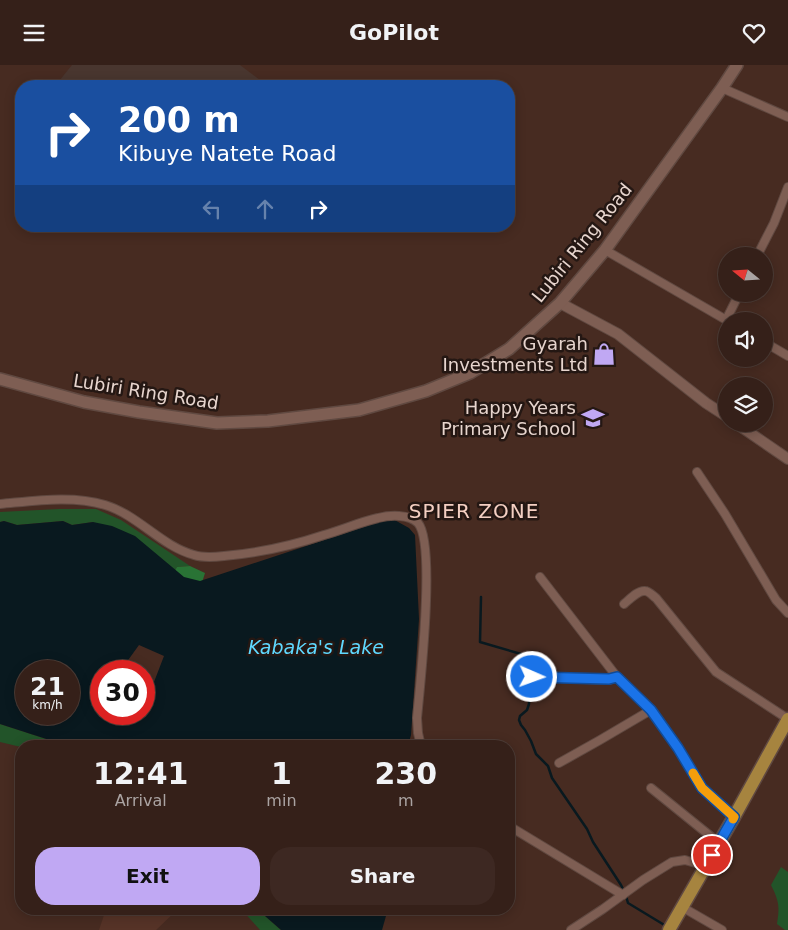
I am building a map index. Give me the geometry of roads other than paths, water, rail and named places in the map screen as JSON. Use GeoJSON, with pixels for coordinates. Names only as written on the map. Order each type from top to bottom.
{"type":"FeatureCollection","features":[{"type":"Feature","properties":{"kind":"main road","name":"Lubiri Ring Road"},"geometry":{"type":"LineString","coordinates":[[0,379],[84,402],[216,423],[268,421],[359,411],[426,391],[470,373],[509,349],[560,303],[605,249],[737,65]]}},
{"type":"Feature","properties":{"kind":"main road"},"geometry":{"type":"LineString","coordinates":[[669,930],[788,719]]}},
{"type":"Feature","properties":{"kind":"street"},"geometry":{"type":"LineString","coordinates":[[722,88],[788,117]]}},
{"type":"Feature","properties":{"kind":"street"},"geometry":{"type":"LineString","coordinates":[[762,247],[774,223],[788,187]]}},
{"type":"Feature","properties":{"kind":"street"},"geometry":{"type":"LineString","coordinates":[[605,249],[718,316]]}},
{"type":"Feature","properties":{"kind":"street"},"geometry":{"type":"LineString","coordinates":[[560,303],[618,334],[718,411]]}},
{"type":"Feature","properties":{"kind":"street"},"geometry":{"type":"LineString","coordinates":[[773,347],[788,356]]}},
{"type":"Feature","properties":{"kind":"street"},"geometry":{"type":"LineString","coordinates":[[749,432],[788,459]]}},
{"type":"Feature","properties":{"kind":"street"},"geometry":{"type":"LineString","coordinates":[[697,472],[725,514],[776,600],[788,613]]}},
{"type":"Feature","properties":{"kind":"street"},"geometry":{"type":"LineString","coordinates":[[0,504],[63,500],[107,506],[129,516],[180,550],[196,556],[223,556],[263,551],[296,544],[379,518],[408,517],[417,522],[422,530],[425,543],[426,571],[425,629],[417,718],[420,740]]}},
{"type":"Feature","properties":{"kind":"street"},"geometry":{"type":"LineString","coordinates":[[540,577],[617,677],[651,710],[678,748],[702,788],[734,817]]}},
{"type":"Feature","properties":{"kind":"street"},"geometry":{"type":"LineString","coordinates":[[624,604],[640,592],[648,592],[656,598],[716,673],[788,719]]}},
{"type":"Feature","properties":{"kind":"street"},"geometry":{"type":"LineString","coordinates":[[532,677],[609,679],[617,677]]}},
{"type":"Feature","properties":{"kind":"street"},"geometry":{"type":"LineString","coordinates":[[558,763],[651,710]]}},
{"type":"Feature","properties":{"kind":"street"},"geometry":{"type":"LineString","coordinates":[[651,788],[719,843]]}},
{"type":"Feature","properties":{"kind":"street"},"geometry":{"type":"LineString","coordinates":[[515,830],[623,895]]}},
{"type":"Feature","properties":{"kind":"street"},"geometry":{"type":"LineString","coordinates":[[571,930],[672,862],[686,860],[706,866]]}},
{"type":"Feature","properties":{"kind":"street"},"geometry":{"type":"LineString","coordinates":[[682,907],[722,930]]}},
{"type":"Feature","properties":{"kind":"water","name":"Kabaka's Lake"},"geometry":{"type":"Polygon","coordinates":[[[391,518],[409,528],[415,535],[419,619],[410,740],[49,740],[0,724],[0,522],[4,521],[17,525],[63,521],[72,525],[93,522],[112,526],[135,536],[184,577],[200,581],[391,518]]]}},
{"type":"Feature","properties":{"kind":"water"},"geometry":{"type":"Polygon","coordinates":[[[264,915],[386,915],[382,930],[281,930],[264,915]]]}},
{"type":"Feature","properties":{"kind":"waterway"},"geometry":{"type":"LineString","coordinates":[[481,597],[480,642],[521,654],[526,658],[530,665],[529,704],[527,710],[520,716],[521,725],[531,741],[536,754],[548,766],[552,778],[587,829],[593,842],[624,891]]}},
{"type":"Feature","properties":{"kind":"waterway"},"geometry":{"type":"LineString","coordinates":[[626,896],[628,903],[666,926]]}},
{"type":"Feature","properties":{"kind":"place","name":"Gyarah Investments Ltd"},"geometry":{"type":"Point","coordinates":[604,354]}},
{"type":"Feature","properties":{"kind":"place","name":"Happy Years Primary School"},"geometry":{"type":"Point","coordinates":[593,418]}},
{"type":"Feature","properties":{"kind":"district","name":"SPIER ZONE"},"geometry":{"type":"Point","coordinates":[474,511]}}]}
